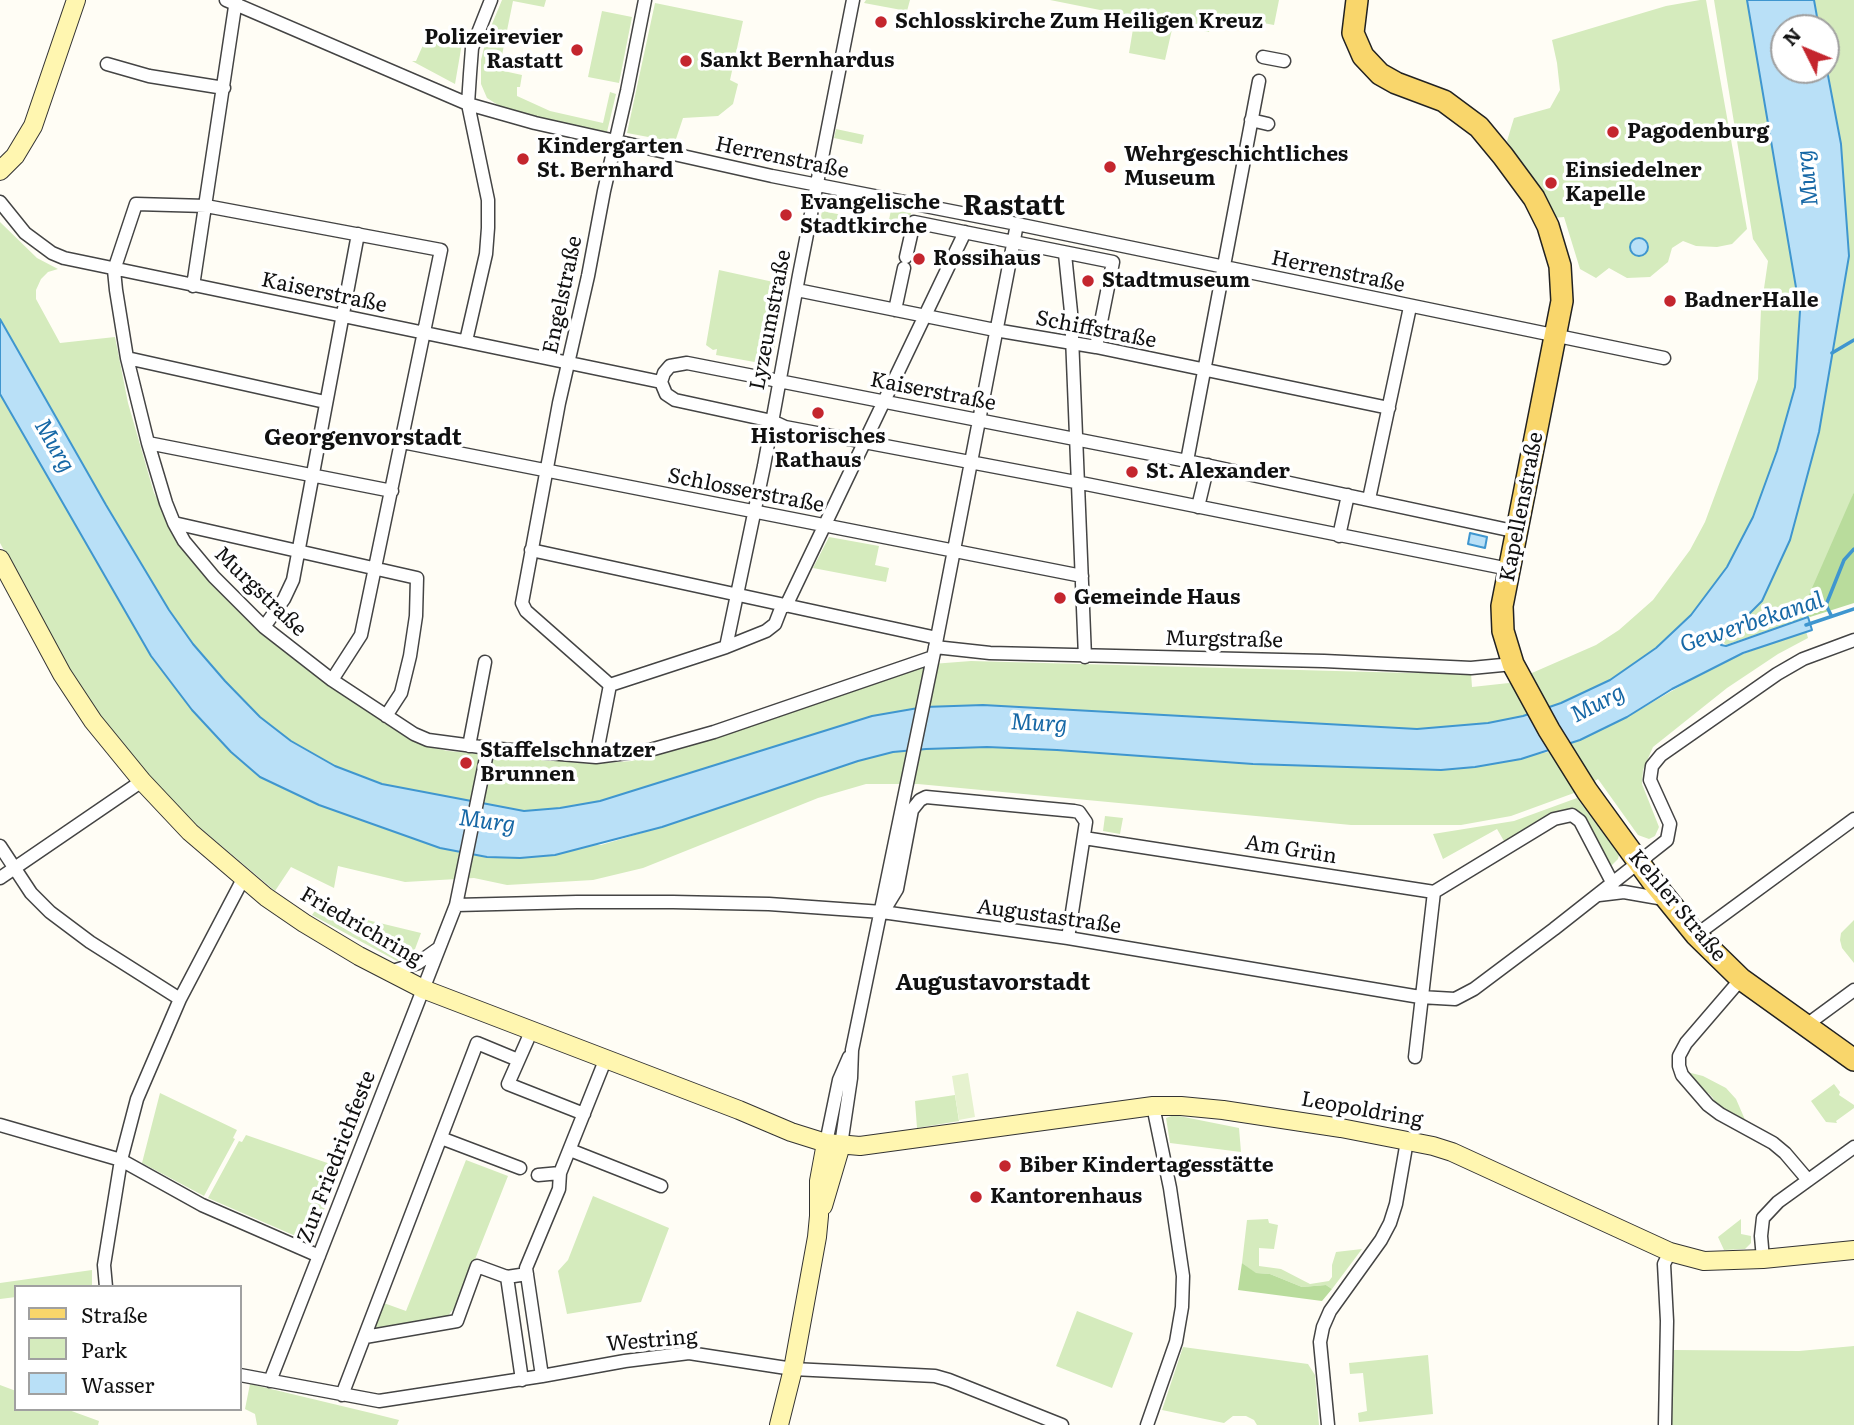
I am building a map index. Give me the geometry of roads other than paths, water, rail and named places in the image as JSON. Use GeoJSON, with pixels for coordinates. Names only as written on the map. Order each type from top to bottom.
{"type":"FeatureCollection","features":[{"type":"Feature","properties":{"kind":"main road"},"geometry":{"type":"LineString","coordinates":[[0,171],[15,156],[33,126],[76,0]]}},
{"type":"Feature","properties":{"kind":"main road","name":"Kapellenstraße"},"geometry":{"type":"LineString","coordinates":[[1357,0],[1353,25],[1355,41],[1363,57],[1380,74],[1396,83],[1444,101],[1490,140],[1528,189],[1543,214],[1560,266],[1562,301],[1509,569],[1502,619],[1516,670],[1583,786]]}},
{"type":"Feature","properties":{"kind":"main road","name":"Friedrichring"},"geometry":{"type":"LineString","coordinates":[[0,559],[62,674],[93,721],[142,781],[190,832],[243,879],[304,923],[423,989],[791,1132],[834,1144]]}},
{"type":"Feature","properties":{"kind":"main road","name":"Kehler Straße"},"geometry":{"type":"LineString","coordinates":[[1583,786],[1666,900],[1696,935],[1741,979],[1854,1060]]}},
{"type":"Feature","properties":{"kind":"main road","name":"Leopoldring"},"geometry":{"type":"LineString","coordinates":[[834,1144],[868,1146],[1153,1106],[1223,1110],[1407,1141],[1452,1152],[1670,1252],[1704,1261],[1763,1259],[1854,1250]]}},
{"type":"Feature","properties":{"kind":"main road"},"geometry":{"type":"LineString","coordinates":[[779,1425],[793,1369],[820,1216],[830,1188],[834,1144]]}},
{"type":"Feature","properties":{"kind":"street"},"geometry":{"type":"LineString","coordinates":[[466,341],[486,254],[488,228],[488,200],[468,104],[472,48],[491,0]]}},
{"type":"Feature","properties":{"kind":"street","name":"Engelstraße"},"geometry":{"type":"LineString","coordinates":[[610,685],[526,611],[522,599],[546,471],[645,0]]}},
{"type":"Feature","properties":{"kind":"street","name":"Lyzeumstraße"},"geometry":{"type":"LineString","coordinates":[[726,648],[755,512],[853,0]]}},
{"type":"Feature","properties":{"kind":"street"},"geometry":{"type":"LineString","coordinates":[[193,286],[224,88],[232,1]]}},
{"type":"Feature","properties":{"kind":"street","name":"Herrenstraße"},"geometry":{"type":"LineString","coordinates":[[232,1],[468,104],[615,142],[1555,335]]}},
{"type":"Feature","properties":{"kind":"street"},"geometry":{"type":"LineString","coordinates":[[1264,57],[1284,61]]}},
{"type":"Feature","properties":{"kind":"street"},"geometry":{"type":"LineString","coordinates":[[107,64],[137,73],[224,88]]}},
{"type":"Feature","properties":{"kind":"street"},"geometry":{"type":"LineString","coordinates":[[1187,461],[1259,81]]}},
{"type":"Feature","properties":{"kind":"street"},"geometry":{"type":"LineString","coordinates":[[1251,120],[1268,124]]}},
{"type":"Feature","properties":{"kind":"street","name":"Kaiserstraße"},"geometry":{"type":"LineString","coordinates":[[0,202],[25,233],[52,253],[64,258],[661,382]]}},
{"type":"Feature","properties":{"kind":"street"},"geometry":{"type":"LineString","coordinates":[[114,270],[136,204],[206,206],[441,250],[361,635],[332,680]]}},
{"type":"Feature","properties":{"kind":"street"},"geometry":{"type":"LineString","coordinates":[[895,310],[914,222],[1113,262],[1096,348]]}},
{"type":"Feature","properties":{"kind":"street"},"geometry":{"type":"LineString","coordinates":[[834,1144],[851,1078],[852,1050],[935,647],[1017,224]]}},
{"type":"Feature","properties":{"kind":"street"},"geometry":{"type":"LineString","coordinates":[[596,757],[610,685],[726,648],[772,628],[925,317],[963,232]]}},
{"type":"Feature","properties":{"kind":"street"},"geometry":{"type":"LineString","coordinates":[[264,627],[289,591],[299,551],[358,234]]}},
{"type":"Feature","properties":{"kind":"street"},"geometry":{"type":"LineString","coordinates":[[1065,254],[1077,439],[1085,657]]}},
{"type":"Feature","properties":{"kind":"street","name":"Murgstraße"},"geometry":{"type":"LineString","coordinates":[[114,270],[127,358],[148,443],[174,523],[184,541],[214,577],[264,627],[332,680],[414,734],[428,740],[596,757],[650,750],[714,732],[935,647],[990,653],[1085,657],[1324,661],[1516,670]]}},
{"type":"Feature","properties":{"kind":"street","name":"Schiffstraße"},"geometry":{"type":"LineString","coordinates":[[796,290],[1389,408]]}},
{"type":"Feature","properties":{"kind":"street"},"geometry":{"type":"LineString","coordinates":[[1369,499],[1410,307]]}},
{"type":"Feature","properties":{"kind":"street"},"geometry":{"type":"LineString","coordinates":[[1555,335],[1664,358]]}},
{"type":"Feature","properties":{"kind":"street"},"geometry":{"type":"LineString","coordinates":[[127,358],[325,401]]}},
{"type":"Feature","properties":{"kind":"street","name":"Kaiserstraße"},"geometry":{"type":"LineString","coordinates":[[1509,569],[1079,482],[785,427],[772,421],[675,400],[666,394],[661,382],[666,369],[679,363],[779,380],[978,422],[1208,465],[1518,532]]}},
{"type":"Feature","properties":{"kind":"street","name":"Schlosserstraße"},"geometry":{"type":"LineString","coordinates":[[402,442],[1082,576]]}},
{"type":"Feature","properties":{"kind":"street"},"geometry":{"type":"LineString","coordinates":[[148,443],[392,491]]}},
{"type":"Feature","properties":{"kind":"street"},"geometry":{"type":"LineString","coordinates":[[1198,507],[1208,465]]}},
{"type":"Feature","properties":{"kind":"street"},"geometry":{"type":"LineString","coordinates":[[1339,536],[1348,495]]}},
{"type":"Feature","properties":{"kind":"street"},"geometry":{"type":"LineString","coordinates":[[174,523],[417,578],[416,616],[410,656],[401,693],[386,716]]}},
{"type":"Feature","properties":{"kind":"street"},"geometry":{"type":"LineString","coordinates":[[531,550],[784,606],[935,647]]}},
{"type":"Feature","properties":{"kind":"street","name":"Augustastraße"},"geometry":{"type":"LineString","coordinates":[[456,905],[673,902],[769,904],[882,912],[1068,938],[1420,997],[1455,999],[1465,995],[1661,847],[1670,831],[1667,814],[1650,780],[1656,761],[1777,674],[1803,659],[1854,640]]}},
{"type":"Feature","properties":{"kind":"street"},"geometry":{"type":"LineString","coordinates":[[469,746],[485,662]]}},
{"type":"Feature","properties":{"kind":"street","name":"Zur Friedrichfeste"},"geometry":{"type":"LineString","coordinates":[[270,1381],[456,905],[488,748]]}},
{"type":"Feature","properties":{"kind":"street"},"geometry":{"type":"LineString","coordinates":[[0,878],[142,781]]}},
{"type":"Feature","properties":{"kind":"street"},"geometry":{"type":"LineString","coordinates":[[882,912],[897,889],[912,810],[926,797],[1079,812],[1086,822],[1068,938]]}},
{"type":"Feature","properties":{"kind":"street"},"geometry":{"type":"LineString","coordinates":[[1415,1057],[1434,892],[1554,819],[1572,815],[1580,821],[1613,884]]}},
{"type":"Feature","properties":{"kind":"street"},"geometry":{"type":"LineString","coordinates":[[1696,935],[1854,819]]}},
{"type":"Feature","properties":{"kind":"street","name":"Am Grün"},"geometry":{"type":"LineString","coordinates":[[1084,838],[1434,892]]}},
{"type":"Feature","properties":{"kind":"street"},"geometry":{"type":"LineString","coordinates":[[0,846],[38,902],[66,925],[180,999]]}},
{"type":"Feature","properties":{"kind":"street"},"geometry":{"type":"LineString","coordinates":[[106,1285],[104,1265],[121,1160],[137,1099],[180,999],[243,879]]}},
{"type":"Feature","properties":{"kind":"street"},"geometry":{"type":"LineString","coordinates":[[1599,895],[1624,892],[1653,895],[1666,900]]}},
{"type":"Feature","properties":{"kind":"street"},"geometry":{"type":"LineString","coordinates":[[390,972],[418,963],[440,948]]}},
{"type":"Feature","properties":{"kind":"street"},"geometry":{"type":"LineString","coordinates":[[1741,979],[1686,1043],[1679,1056],[1679,1066],[1688,1083],[1708,1105],[1773,1143],[1808,1180]]}},
{"type":"Feature","properties":{"kind":"street"},"geometry":{"type":"LineString","coordinates":[[1805,1026],[1854,990]]}},
{"type":"Feature","properties":{"kind":"street"},"geometry":{"type":"LineString","coordinates":[[531,1032],[508,1084],[584,1114]]}},
{"type":"Feature","properties":{"kind":"street"},"geometry":{"type":"LineString","coordinates":[[342,1395],[477,1043],[518,1060]]}},
{"type":"Feature","properties":{"kind":"street"},"geometry":{"type":"LineString","coordinates":[[542,1377],[526,1268],[559,1189],[560,1173],[606,1058]]}},
{"type":"Feature","properties":{"kind":"street"},"geometry":{"type":"LineString","coordinates":[[1147,1425],[1176,1342],[1182,1307],[1183,1276],[1170,1188],[1153,1106]]}},
{"type":"Feature","properties":{"kind":"street"},"geometry":{"type":"LineString","coordinates":[[0,1125],[121,1160],[202,1205],[319,1256]]}},
{"type":"Feature","properties":{"kind":"street"},"geometry":{"type":"LineString","coordinates":[[441,1138],[520,1168]]}},
{"type":"Feature","properties":{"kind":"street"},"geometry":{"type":"LineString","coordinates":[[1328,1425],[1320,1342],[1323,1327],[1330,1311],[1381,1240],[1390,1223],[1407,1141]]}},
{"type":"Feature","properties":{"kind":"street"},"geometry":{"type":"LineString","coordinates":[[1763,1259],[1760,1237],[1763,1217],[1778,1202],[1854,1147]]}},
{"type":"Feature","properties":{"kind":"street"},"geometry":{"type":"LineString","coordinates":[[570,1150],[661,1186]]}},
{"type":"Feature","properties":{"kind":"street"},"geometry":{"type":"LineString","coordinates":[[538,1175],[560,1173]]}},
{"type":"Feature","properties":{"kind":"street"},"geometry":{"type":"LineString","coordinates":[[1665,1425],[1667,1321],[1664,1264],[1670,1252]]}},
{"type":"Feature","properties":{"kind":"street"},"geometry":{"type":"LineString","coordinates":[[365,1337],[457,1321],[477,1266],[507,1277],[527,1274]]}},
{"type":"Feature","properties":{"kind":"street"},"geometry":{"type":"LineString","coordinates":[[507,1277],[522,1380]]}},
{"type":"Feature","properties":{"kind":"street","name":"Westring"},"geometry":{"type":"LineString","coordinates":[[242,1374],[379,1401],[689,1353],[793,1369],[934,1376],[1062,1425]]}},
{"type":"Feature","properties":{"kind":"water","name":"Murg"},"geometry":{"type":"Polygon","coordinates":[[[1747,0],[1814,0],[1816,14],[1770,14],[1770,84],[1830,84],[1841,144],[1849,256],[1819,432],[1790,540],[1762,601],[1721,645],[1726,646],[1808,617],[1812,630],[1743,653],[1580,740],[1521,759],[1441,770],[1253,764],[987,747],[893,752],[858,761],[662,827],[555,855],[520,858],[487,857],[440,848],[319,805],[260,777],[231,752],[192,710],[151,656],[0,394],[0,319],[169,610],[193,644],[260,717],[291,741],[335,766],[382,784],[524,811],[600,801],[872,716],[924,707],[983,705],[1417,729],[1488,723],[1523,716],[1561,703],[1610,680],[1656,648],[1691,615],[1727,567],[1753,517],[1777,451],[1795,387],[1800,311],[1747,0]]]}},
{"type":"Feature","properties":{"kind":"water"},"geometry":{"type":"Polygon","coordinates":[[[1639,238],[1645,241],[1648,247],[1645,253],[1639,256],[1633,253],[1630,247],[1633,241],[1639,238]]]}},
{"type":"Feature","properties":{"kind":"water"},"geometry":{"type":"Polygon","coordinates":[[[1470,533],[1487,537],[1485,548],[1468,544],[1470,533]]]}},
{"type":"Feature","properties":{"kind":"waterway"},"geometry":{"type":"LineString","coordinates":[[1832,353],[1854,340]]}},
{"type":"Feature","properties":{"kind":"waterway"},"geometry":{"type":"LineString","coordinates":[[1831,615],[1826,605],[1844,560],[1854,549]]}},
{"type":"Feature","properties":{"kind":"waterway","name":"Gewerbekanal"},"geometry":{"type":"LineString","coordinates":[[1806,625],[1854,609]]}},
{"type":"Feature","properties":{"kind":"place","name":"Schlosskirche Zum Heiligen Kreuz"},"geometry":{"type":"Point","coordinates":[881,22]}},
{"type":"Feature","properties":{"kind":"place","name":"Polizeirevier Rastatt"},"geometry":{"type":"Point","coordinates":[577,50]}},
{"type":"Feature","properties":{"kind":"place","name":"Sankt Bernhardus"},"geometry":{"type":"Point","coordinates":[686,61]}},
{"type":"Feature","properties":{"kind":"place","name":"Pagodenburg"},"geometry":{"type":"Point","coordinates":[1613,132]}},
{"type":"Feature","properties":{"kind":"place","name":"Kindergarten St. Bernhard"},"geometry":{"type":"Point","coordinates":[523,159]}},
{"type":"Feature","properties":{"kind":"place","name":"Wehrgeschichtliches Museum"},"geometry":{"type":"Point","coordinates":[1110,167]}},
{"type":"Feature","properties":{"kind":"place","name":"Einsiedelner Kapelle"},"geometry":{"type":"Point","coordinates":[1551,183]}},
{"type":"Feature","properties":{"kind":"place","name":"Evangelische Stadtkirche"},"geometry":{"type":"Point","coordinates":[786,215]}},
{"type":"Feature","properties":{"kind":"place","name":"Rossihaus"},"geometry":{"type":"Point","coordinates":[919,259]}},
{"type":"Feature","properties":{"kind":"place","name":"Stadtmuseum"},"geometry":{"type":"Point","coordinates":[1088,281]}},
{"type":"Feature","properties":{"kind":"place","name":"BadnerHalle"},"geometry":{"type":"Point","coordinates":[1670,301]}},
{"type":"Feature","properties":{"kind":"place","name":"Historisches Rathaus"},"geometry":{"type":"Point","coordinates":[818,413]}},
{"type":"Feature","properties":{"kind":"place","name":"St. Alexander"},"geometry":{"type":"Point","coordinates":[1132,472]}},
{"type":"Feature","properties":{"kind":"place","name":"Gemeinde Haus"},"geometry":{"type":"Point","coordinates":[1060,598]}},
{"type":"Feature","properties":{"kind":"place","name":"Staffelschnatzer Brunnen"},"geometry":{"type":"Point","coordinates":[466,763]}},
{"type":"Feature","properties":{"kind":"place","name":"Biber Kindertagesstätte"},"geometry":{"type":"Point","coordinates":[1005,1166]}},
{"type":"Feature","properties":{"kind":"place","name":"Kantorenhaus"},"geometry":{"type":"Point","coordinates":[976,1197]}},
{"type":"Feature","properties":{"kind":"district","name":"Rastatt"},"geometry":{"type":"Point","coordinates":[1014,207]}},
{"type":"Feature","properties":{"kind":"district","name":"Georgenvorstadt"},"geometry":{"type":"Point","coordinates":[363,438]}},
{"type":"Feature","properties":{"kind":"district","name":"Augustavorstadt"},"geometry":{"type":"Point","coordinates":[993,983]}}]}
